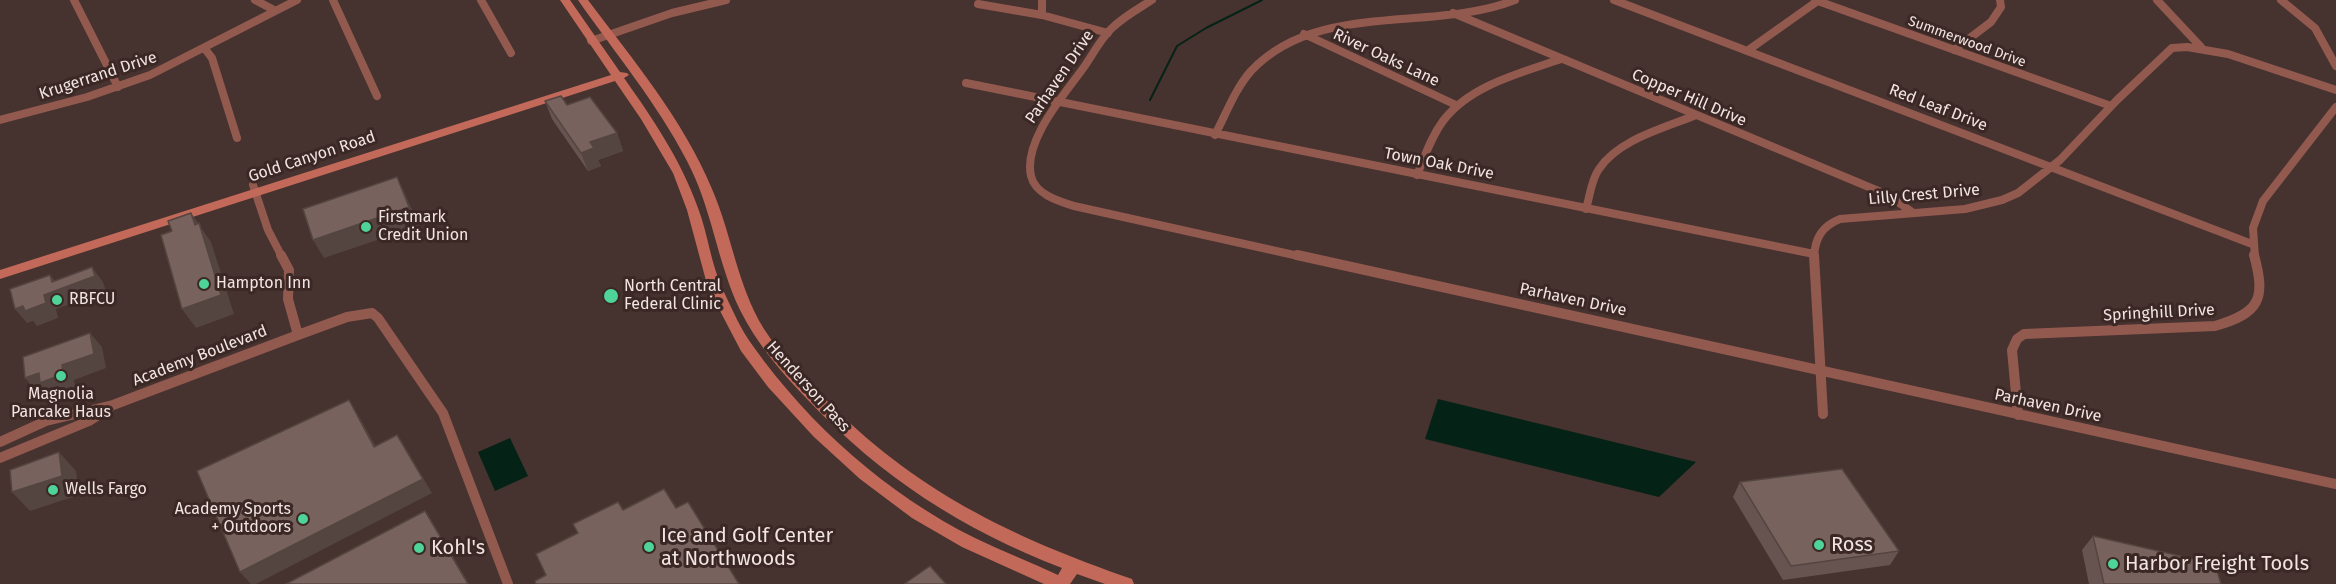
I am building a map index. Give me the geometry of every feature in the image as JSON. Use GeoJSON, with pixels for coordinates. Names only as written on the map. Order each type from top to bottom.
{"type":"FeatureCollection","features":[{"type":"Feature","properties":{"kind":"street"},"geometry":{"type":"LineString","coordinates":[[74,0],[118,87]]}},
{"type":"Feature","properties":{"kind":"street"},"geometry":{"type":"LineString","coordinates":[[255,0],[274,10]]}},
{"type":"Feature","properties":{"kind":"street","name":"Krugerrand Drive"},"geometry":{"type":"LineString","coordinates":[[0,120],[118,87],[170,67],[274,10],[297,0]]}},
{"type":"Feature","properties":{"kind":"street"},"geometry":{"type":"LineString","coordinates":[[333,0],[377,96]]}},
{"type":"Feature","properties":{"kind":"street"},"geometry":{"type":"LineString","coordinates":[[481,0],[511,53]]}},
{"type":"Feature","properties":{"kind":"street","name":"Henderson Pass"},"geometry":{"type":"LineString","coordinates":[[565,0],[591,41],[647,119],[679,173],[693,210],[715,288],[746,347],[773,383],[813,427],[866,475],[918,513],[969,542],[1061,584]]}},
{"type":"Feature","properties":{"kind":"street","name":"Henderson Pass"},"geometry":{"type":"LineString","coordinates":[[583,0],[663,114],[696,168],[707,191],[734,282],[757,329],[807,390],[879,459],[921,488],[979,522],[1041,552],[1126,584]]}},
{"type":"Feature","properties":{"kind":"street"},"geometry":{"type":"LineString","coordinates":[[591,41],[672,14],[726,0]]}},
{"type":"Feature","properties":{"kind":"street"},"geometry":{"type":"LineString","coordinates":[[1042,0],[1042,15]]}},
{"type":"Feature","properties":{"kind":"street","name":"Parhaven Drive"},"geometry":{"type":"LineString","coordinates":[[1152,0],[1124,18],[1108,33],[1044,125],[1036,142],[1031,158],[1030,174],[1040,190],[1061,202],[2336,484]]}},
{"type":"Feature","properties":{"kind":"street"},"geometry":{"type":"LineString","coordinates":[[1215,135],[1252,69],[1269,53],[1304,34],[1347,25],[1453,13],[1496,6],[1515,0]]}},
{"type":"Feature","properties":{"kind":"street","name":"Red Leaf Drive"},"geometry":{"type":"LineString","coordinates":[[1614,0],[2252,244]]}},
{"type":"Feature","properties":{"kind":"street"},"geometry":{"type":"LineString","coordinates":[[1747,51],[1818,0]]}},
{"type":"Feature","properties":{"kind":"street","name":"Summerwood Drive"},"geometry":{"type":"LineString","coordinates":[[1818,0],[2111,106]]}},
{"type":"Feature","properties":{"kind":"street"},"geometry":{"type":"LineString","coordinates":[[1954,50],[1990,22],[2001,7],[2000,0]]}},
{"type":"Feature","properties":{"kind":"street"},"geometry":{"type":"LineString","coordinates":[[2157,0],[2201,47],[2336,90]]}},
{"type":"Feature","properties":{"kind":"street"},"geometry":{"type":"LineString","coordinates":[[2281,0],[2316,27],[2336,66]]}},
{"type":"Feature","properties":{"kind":"street"},"geometry":{"type":"LineString","coordinates":[[978,4],[1042,15],[1108,33]]}},
{"type":"Feature","properties":{"kind":"street","name":"Copper Hill Drive"},"geometry":{"type":"LineString","coordinates":[[1453,13],[1888,195],[1912,213]]}},
{"type":"Feature","properties":{"kind":"street","name":"River Oaks Lane"},"geometry":{"type":"LineString","coordinates":[[1304,34],[1456,105]]}},
{"type":"Feature","properties":{"kind":"street","name":"Lilly Crest Drive"},"geometry":{"type":"LineString","coordinates":[[1823,414],[1814,254],[1822,228],[1833,221],[1848,217],[1966,208],[2003,200],[2024,191],[2051,168],[2172,48],[2182,45],[2201,47]]}},
{"type":"Feature","properties":{"kind":"street"},"geometry":{"type":"LineString","coordinates":[[204,49],[212,58],[237,138]]}},
{"type":"Feature","properties":{"kind":"street"},"geometry":{"type":"LineString","coordinates":[[1418,175],[1433,135],[1456,105],[1483,89],[1561,58]]}},
{"type":"Feature","properties":{"kind":"street","name":"Gold Canyon Road"},"geometry":{"type":"LineString","coordinates":[[0,267],[254,189],[631,67]]}},
{"type":"Feature","properties":{"kind":"street","name":"Town Oak Drive"},"geometry":{"type":"LineString","coordinates":[[966,84],[1814,254]]}},
{"type":"Feature","properties":{"kind":"street","name":"Springhill Drive"},"geometry":{"type":"LineString","coordinates":[[2018,415],[2012,350],[2017,339],[2024,334],[2188,329],[2215,326],[2237,319],[2252,308],[2260,294],[2261,278],[2252,244],[2256,215],[2263,201],[2336,107]]}},
{"type":"Feature","properties":{"kind":"street"},"geometry":{"type":"LineString","coordinates":[[1586,209],[1596,176],[1607,160],[1625,147],[1696,115]]}},
{"type":"Feature","properties":{"kind":"street"},"geometry":{"type":"LineString","coordinates":[[254,189],[267,230],[289,270],[288,299],[298,335]]}},
{"type":"Feature","properties":{"kind":"street","name":"Gold Canyon Road"},"geometry":{"type":"LineString","coordinates":[[0,275],[254,189]]}},
{"type":"Feature","properties":{"kind":"street","name":"Academy Boulevard"},"geometry":{"type":"LineString","coordinates":[[0,442],[54,418],[113,405],[298,335],[358,314],[372,313],[378,318],[437,401],[446,419],[508,584]]}},
{"type":"Feature","properties":{"kind":"street","name":"Academy Boulevard"},"geometry":{"type":"LineString","coordinates":[[0,458],[89,421],[113,405]]}},
{"type":"Feature","properties":{"kind":"street"},"geometry":{"type":"LineString","coordinates":[[866,475],[879,459]]}},
{"type":"Feature","properties":{"kind":"street"},"geometry":{"type":"LineString","coordinates":[[1061,584],[1072,565]]}},
{"type":"Feature","properties":{"kind":"shaded area"},"geometry":{"type":"Polygon","coordinates":[[[1438,399],[1696,462],[1659,497],[1425,439],[1438,399]]]}},
{"type":"Feature","properties":{"kind":"shaded area"},"geometry":{"type":"Polygon","coordinates":[[[510,438],[528,476],[495,491],[478,452],[510,438]]]}},
{"type":"Feature","properties":{"kind":"building"},"geometry":{"type":"Polygon","coordinates":[[[561,96],[567,105],[590,97],[617,133],[590,142],[594,148],[581,153],[545,101],[561,96]]]}},
{"type":"Feature","properties":{"kind":"building"},"geometry":{"type":"Polygon","coordinates":[[[397,177],[409,207],[313,240],[303,209],[397,177]]]}},
{"type":"Feature","properties":{"kind":"building"},"geometry":{"type":"Polygon","coordinates":[[[191,213],[195,225],[199,223],[221,295],[182,309],[161,235],[172,231],[168,221],[191,213]]]}},
{"type":"Feature","properties":{"kind":"building"},"geometry":{"type":"Polygon","coordinates":[[[92,267],[95,276],[44,295],[46,303],[25,311],[23,306],[15,309],[10,289],[50,275],[52,282],[92,267]]]}},
{"type":"Feature","properties":{"kind":"building"},"geometry":{"type":"Polygon","coordinates":[[[90,333],[94,354],[62,365],[63,374],[40,383],[39,373],[25,378],[23,357],[90,333]]]}},
{"type":"Feature","properties":{"kind":"building","name":"Academy Sports + Outdoors"},"geometry":{"type":"Polygon","coordinates":[[[349,400],[374,447],[397,435],[423,479],[240,572],[197,471],[349,400]]]}},
{"type":"Feature","properties":{"kind":"building"},"geometry":{"type":"Polygon","coordinates":[[[59,452],[62,476],[12,492],[10,470],[59,452]]]}},
{"type":"Feature","properties":{"kind":"building","name":"Ross"},"geometry":{"type":"Polygon","coordinates":[[[1842,469],[1899,551],[1791,566],[1740,482],[1842,469]]]}},
{"type":"Feature","properties":{"kind":"building","name":"Ice and Golf Center at Northwoods"},"geometry":{"type":"Polygon","coordinates":[[[664,489],[676,508],[688,502],[739,584],[536,584],[535,581],[546,575],[536,554],[578,533],[573,524],[618,502],[623,510],[664,489]]]}},
{"type":"Feature","properties":{"kind":"building","name":"Kohl's"},"geometry":{"type":"Polygon","coordinates":[[[425,511],[468,584],[286,584],[425,511]]]}},
{"type":"Feature","properties":{"kind":"building"},"geometry":{"type":"Polygon","coordinates":[[[2093,536],[2215,564],[2221,584],[2104,584],[2093,536]]]}},
{"type":"Feature","properties":{"kind":"building"},"geometry":{"type":"Polygon","coordinates":[[[930,566],[946,584],[904,584],[930,566]]]}},
{"type":"Feature","properties":{"kind":"waterway"},"geometry":{"type":"LineString","coordinates":[[1150,100],[1177,46],[1206,28],[1262,0]]}},
{"type":"Feature","properties":{"kind":"place","name":"Firstmark Credit Union"},"geometry":{"type":"Point","coordinates":[366,227]}},
{"type":"Feature","properties":{"kind":"place","name":"Hampton Inn"},"geometry":{"type":"Point","coordinates":[204,284]}},
{"type":"Feature","properties":{"kind":"place","name":"North Central Federal Clinic"},"geometry":{"type":"Point","coordinates":[611,296]}},
{"type":"Feature","properties":{"kind":"place","name":"RBFCU"},"geometry":{"type":"Point","coordinates":[57,300]}},
{"type":"Feature","properties":{"kind":"place","name":"Magnolia Pancake Haus"},"geometry":{"type":"Point","coordinates":[61,376]}},
{"type":"Feature","properties":{"kind":"place","name":"Wells Fargo"},"geometry":{"type":"Point","coordinates":[53,490]}},
{"type":"Feature","properties":{"kind":"place","name":"Academy Sports + Outdoors"},"geometry":{"type":"Point","coordinates":[303,519]}},
{"type":"Feature","properties":{"kind":"place","name":"Ross"},"geometry":{"type":"Point","coordinates":[1819,545]}},
{"type":"Feature","properties":{"kind":"place","name":"Ice and Golf Center at Northwoods"},"geometry":{"type":"Point","coordinates":[649,547]}},
{"type":"Feature","properties":{"kind":"place","name":"Kohl's"},"geometry":{"type":"Point","coordinates":[419,548]}},
{"type":"Feature","properties":{"kind":"place","name":"Harbor Freight Tools"},"geometry":{"type":"Point","coordinates":[2113,564]}}]}
